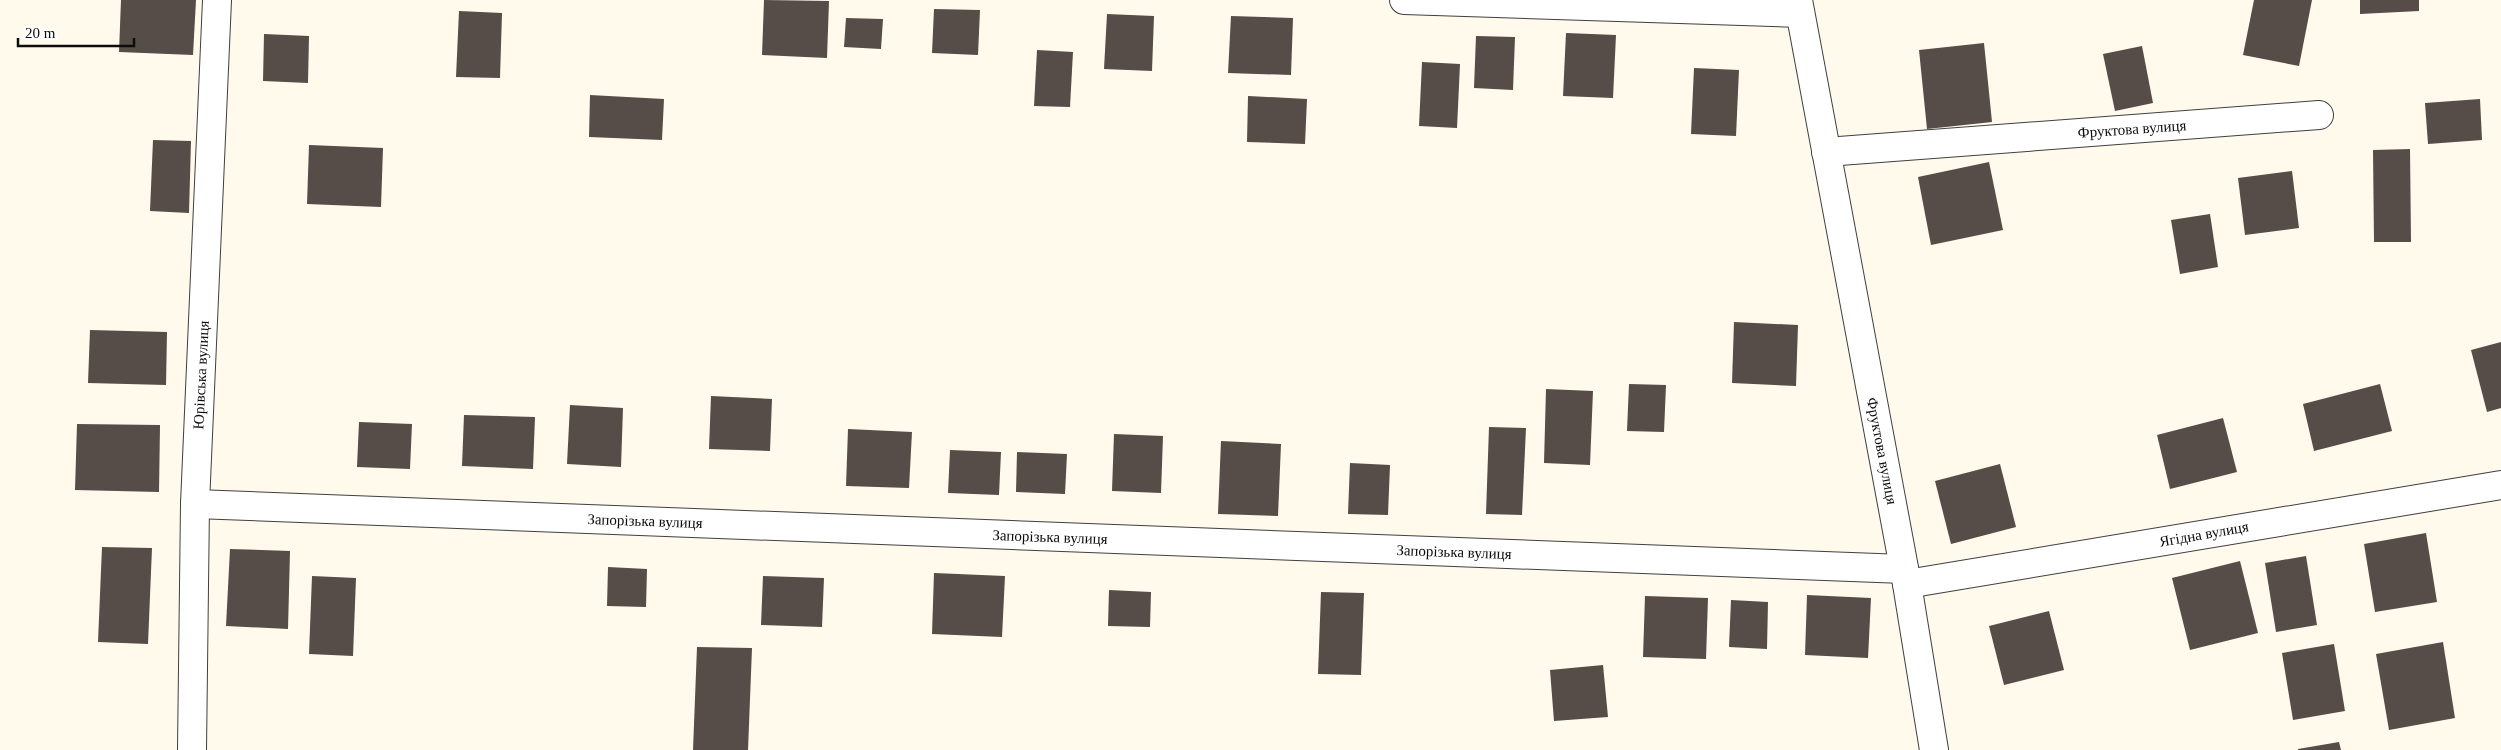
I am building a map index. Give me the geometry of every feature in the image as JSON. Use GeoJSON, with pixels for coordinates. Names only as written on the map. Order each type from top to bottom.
{"type":"FeatureCollection","features":[{"type":"Feature","properties":{"kind":"street","name":"Юрівська вулиця"},"geometry":{"type":"LineString","coordinates":[[192,750],[195,504],[217,0]]}},
{"type":"Feature","properties":{"kind":"street"},"geometry":{"type":"LineString","coordinates":[[1404,0],[1799,7]]}},
{"type":"Feature","properties":{"kind":"street","name":"Фруктова вулиця"},"geometry":{"type":"LineString","coordinates":[[1799,7],[1906,577],[1934,750]]}},
{"type":"Feature","properties":{"kind":"street","name":"Фруктова вулиця"},"geometry":{"type":"LineString","coordinates":[[1826,152],[2319,115]]}},
{"type":"Feature","properties":{"kind":"street","name":"Ягідна вулиця"},"geometry":{"type":"LineString","coordinates":[[1906,577],[2501,485]]}},
{"type":"Feature","properties":{"kind":"street","name":"Запорізька вулиця"},"geometry":{"type":"LineString","coordinates":[[195,504],[1906,577]]}},
{"type":"Feature","properties":{"kind":"building"},"geometry":{"type":"Polygon","coordinates":[[[121,0],[196,0],[193,55],[119,52],[121,0]]]}},
{"type":"Feature","properties":{"kind":"building"},"geometry":{"type":"Polygon","coordinates":[[[764,0],[829,1],[827,58],[762,55],[764,0]]]}},
{"type":"Feature","properties":{"kind":"building"},"geometry":{"type":"Polygon","coordinates":[[[2254,0],[2312,0],[2299,66],[2243,55],[2254,0]]]}},
{"type":"Feature","properties":{"kind":"building"},"geometry":{"type":"Polygon","coordinates":[[[2360,0],[2419,0],[2419,11],[2360,14],[2360,0]]]}},
{"type":"Feature","properties":{"kind":"building"},"geometry":{"type":"Polygon","coordinates":[[[934,9],[980,10],[978,55],[932,53],[934,9]]]}},
{"type":"Feature","properties":{"kind":"building"},"geometry":{"type":"Polygon","coordinates":[[[459,11],[502,13],[500,78],[456,77],[459,11]]]}},
{"type":"Feature","properties":{"kind":"building"},"geometry":{"type":"Polygon","coordinates":[[[1107,14],[1154,16],[1152,71],[1104,69],[1107,14]]]}},
{"type":"Feature","properties":{"kind":"building"},"geometry":{"type":"Polygon","coordinates":[[[1231,16],[1293,18],[1291,75],[1228,73],[1231,16]]]}},
{"type":"Feature","properties":{"kind":"building"},"geometry":{"type":"Polygon","coordinates":[[[846,18],[883,19],[881,49],[844,47],[846,18]]]}},
{"type":"Feature","properties":{"kind":"building"},"geometry":{"type":"Polygon","coordinates":[[[1566,33],[1616,35],[1613,98],[1563,96],[1566,33]]]}},
{"type":"Feature","properties":{"kind":"building"},"geometry":{"type":"Polygon","coordinates":[[[264,34],[309,36],[308,83],[263,81],[264,34]]]}},
{"type":"Feature","properties":{"kind":"building"},"geometry":{"type":"Polygon","coordinates":[[[1476,36],[1515,37],[1513,90],[1474,88],[1476,36]]]}},
{"type":"Feature","properties":{"kind":"building"},"geometry":{"type":"Polygon","coordinates":[[[1984,43],[1992,122],[1927,129],[1919,50],[1984,43]]]}},
{"type":"Feature","properties":{"kind":"building"},"geometry":{"type":"Polygon","coordinates":[[[2142,46],[2153,103],[2115,111],[2103,54],[2142,46]]]}},
{"type":"Feature","properties":{"kind":"building"},"geometry":{"type":"Polygon","coordinates":[[[1037,50],[1073,52],[1070,107],[1034,106],[1037,50]]]}},
{"type":"Feature","properties":{"kind":"building"},"geometry":{"type":"Polygon","coordinates":[[[1422,62],[1460,64],[1457,128],[1419,126],[1422,62]]]}},
{"type":"Feature","properties":{"kind":"building"},"geometry":{"type":"Polygon","coordinates":[[[1694,68],[1739,70],[1736,136],[1691,134],[1694,68]]]}},
{"type":"Feature","properties":{"kind":"building"},"geometry":{"type":"Polygon","coordinates":[[[590,95],[664,99],[662,140],[589,137],[590,95]]]}},
{"type":"Feature","properties":{"kind":"building"},"geometry":{"type":"Polygon","coordinates":[[[1248,96],[1307,99],[1305,144],[1247,142],[1248,96]]]}},
{"type":"Feature","properties":{"kind":"building"},"geometry":{"type":"Polygon","coordinates":[[[2480,99],[2482,140],[2428,144],[2425,103],[2480,99]]]}},
{"type":"Feature","properties":{"kind":"building"},"geometry":{"type":"Polygon","coordinates":[[[153,140],[191,141],[189,213],[150,211],[153,140]]]}},
{"type":"Feature","properties":{"kind":"building"},"geometry":{"type":"Polygon","coordinates":[[[309,145],[383,148],[381,207],[307,204],[309,145]]]}},
{"type":"Feature","properties":{"kind":"building"},"geometry":{"type":"Polygon","coordinates":[[[2410,149],[2411,242],[2374,242],[2373,150],[2410,149]]]}},
{"type":"Feature","properties":{"kind":"building"},"geometry":{"type":"Polygon","coordinates":[[[1989,162],[2003,230],[1931,245],[1918,177],[1989,162]]]}},
{"type":"Feature","properties":{"kind":"building"},"geometry":{"type":"Polygon","coordinates":[[[2292,171],[2299,228],[2245,235],[2238,178],[2292,171]]]}},
{"type":"Feature","properties":{"kind":"building"},"geometry":{"type":"Polygon","coordinates":[[[2210,214],[2218,267],[2180,274],[2171,220],[2210,214]]]}},
{"type":"Feature","properties":{"kind":"building"},"geometry":{"type":"Polygon","coordinates":[[[1734,322],[1798,325],[1796,386],[1732,383],[1734,322]]]}},
{"type":"Feature","properties":{"kind":"building"},"geometry":{"type":"Polygon","coordinates":[[[90,330],[167,332],[166,385],[88,383],[90,330]]]}},
{"type":"Feature","properties":{"kind":"building"},"geometry":{"type":"Polygon","coordinates":[[[2501,342],[2501,408],[2487,412],[2471,350],[2501,342]]]}},
{"type":"Feature","properties":{"kind":"building"},"geometry":{"type":"Polygon","coordinates":[[[1629,384],[1666,385],[1664,432],[1627,431],[1629,384]]]}},
{"type":"Feature","properties":{"kind":"building"},"geometry":{"type":"Polygon","coordinates":[[[2380,384],[2392,431],[2314,451],[2303,404],[2380,384]]]}},
{"type":"Feature","properties":{"kind":"building"},"geometry":{"type":"Polygon","coordinates":[[[1546,389],[1593,391],[1590,465],[1544,463],[1546,389]]]}},
{"type":"Feature","properties":{"kind":"building"},"geometry":{"type":"Polygon","coordinates":[[[711,396],[772,399],[770,451],[709,449],[711,396]]]}},
{"type":"Feature","properties":{"kind":"building"},"geometry":{"type":"Polygon","coordinates":[[[570,405],[623,408],[621,467],[567,464],[570,405]]]}},
{"type":"Feature","properties":{"kind":"building"},"geometry":{"type":"Polygon","coordinates":[[[464,415],[535,417],[533,469],[462,466],[464,415]]]}},
{"type":"Feature","properties":{"kind":"building"},"geometry":{"type":"Polygon","coordinates":[[[2223,418],[2237,472],[2170,489],[2157,435],[2223,418]]]}},
{"type":"Feature","properties":{"kind":"building"},"geometry":{"type":"Polygon","coordinates":[[[359,422],[412,424],[410,469],[357,467],[359,422]]]}},
{"type":"Feature","properties":{"kind":"building"},"geometry":{"type":"Polygon","coordinates":[[[77,424],[160,425],[159,492],[75,490],[77,424]]]}},
{"type":"Feature","properties":{"kind":"building"},"geometry":{"type":"Polygon","coordinates":[[[1489,427],[1526,428],[1522,515],[1486,514],[1489,427]]]}},
{"type":"Feature","properties":{"kind":"building"},"geometry":{"type":"Polygon","coordinates":[[[848,429],[912,432],[909,488],[846,486],[848,429]]]}},
{"type":"Feature","properties":{"kind":"building"},"geometry":{"type":"Polygon","coordinates":[[[1114,434],[1163,436],[1161,493],[1112,491],[1114,434]]]}},
{"type":"Feature","properties":{"kind":"building"},"geometry":{"type":"Polygon","coordinates":[[[1221,441],[1281,444],[1278,516],[1218,514],[1221,441]]]}},
{"type":"Feature","properties":{"kind":"building"},"geometry":{"type":"Polygon","coordinates":[[[950,450],[1001,452],[999,495],[948,493],[950,450]]]}},
{"type":"Feature","properties":{"kind":"building"},"geometry":{"type":"Polygon","coordinates":[[[1017,452],[1067,454],[1065,494],[1016,492],[1017,452]]]}},
{"type":"Feature","properties":{"kind":"building"},"geometry":{"type":"Polygon","coordinates":[[[1350,463],[1390,465],[1388,515],[1348,514],[1350,463]]]}},
{"type":"Feature","properties":{"kind":"building"},"geometry":{"type":"Polygon","coordinates":[[[2000,464],[2016,527],[1951,544],[1935,481],[2000,464]]]}},
{"type":"Feature","properties":{"kind":"building"},"geometry":{"type":"Polygon","coordinates":[[[2426,533],[2437,602],[2375,612],[2364,544],[2426,533]]]}},
{"type":"Feature","properties":{"kind":"building"},"geometry":{"type":"Polygon","coordinates":[[[102,547],[152,548],[148,644],[98,642],[102,547]]]}},
{"type":"Feature","properties":{"kind":"building"},"geometry":{"type":"Polygon","coordinates":[[[230,549],[290,551],[288,629],[226,626],[230,549]]]}},
{"type":"Feature","properties":{"kind":"building"},"geometry":{"type":"Polygon","coordinates":[[[2306,556],[2317,625],[2276,632],[2265,563],[2306,556]]]}},
{"type":"Feature","properties":{"kind":"building"},"geometry":{"type":"Polygon","coordinates":[[[2240,561],[2258,633],[2190,650],[2172,578],[2240,561]]]}},
{"type":"Feature","properties":{"kind":"building"},"geometry":{"type":"Polygon","coordinates":[[[608,567],[647,569],[646,607],[607,606],[608,567]]]}},
{"type":"Feature","properties":{"kind":"building"},"geometry":{"type":"Polygon","coordinates":[[[934,573],[1005,576],[1002,637],[932,634],[934,573]]]}},
{"type":"Feature","properties":{"kind":"building"},"geometry":{"type":"Polygon","coordinates":[[[312,576],[356,578],[353,656],[309,654],[312,576]]]}},
{"type":"Feature","properties":{"kind":"building"},"geometry":{"type":"Polygon","coordinates":[[[763,576],[824,578],[822,627],[761,625],[763,576]]]}},
{"type":"Feature","properties":{"kind":"building"},"geometry":{"type":"Polygon","coordinates":[[[1109,590],[1151,592],[1150,627],[1108,626],[1109,590]]]}},
{"type":"Feature","properties":{"kind":"building"},"geometry":{"type":"Polygon","coordinates":[[[1321,592],[1364,593],[1361,675],[1318,674],[1321,592]]]}},
{"type":"Feature","properties":{"kind":"building"},"geometry":{"type":"Polygon","coordinates":[[[1807,595],[1871,598],[1868,658],[1805,655],[1807,595]]]}},
{"type":"Feature","properties":{"kind":"building"},"geometry":{"type":"Polygon","coordinates":[[[1645,596],[1708,598],[1706,659],[1643,657],[1645,596]]]}},
{"type":"Feature","properties":{"kind":"building"},"geometry":{"type":"Polygon","coordinates":[[[1731,600],[1768,602],[1767,649],[1729,647],[1731,600]]]}},
{"type":"Feature","properties":{"kind":"building"},"geometry":{"type":"Polygon","coordinates":[[[2049,611],[2064,670],[2004,685],[1989,626],[2049,611]]]}},
{"type":"Feature","properties":{"kind":"building"},"geometry":{"type":"Polygon","coordinates":[[[2443,642],[2455,718],[2389,730],[2376,654],[2443,642]]]}},
{"type":"Feature","properties":{"kind":"building"},"geometry":{"type":"Polygon","coordinates":[[[2334,644],[2345,711],[2293,720],[2282,653],[2334,644]]]}},
{"type":"Feature","properties":{"kind":"building"},"geometry":{"type":"Polygon","coordinates":[[[697,647],[752,648],[748,750],[693,750],[697,647]]]}},
{"type":"Feature","properties":{"kind":"building"},"geometry":{"type":"Polygon","coordinates":[[[1603,665],[1608,717],[1554,721],[1550,670],[1603,665]]]}},
{"type":"Feature","properties":{"kind":"building"},"geometry":{"type":"Polygon","coordinates":[[[2339,742],[2341,750],[2298,750],[2298,749],[2339,742]]]}}]}
